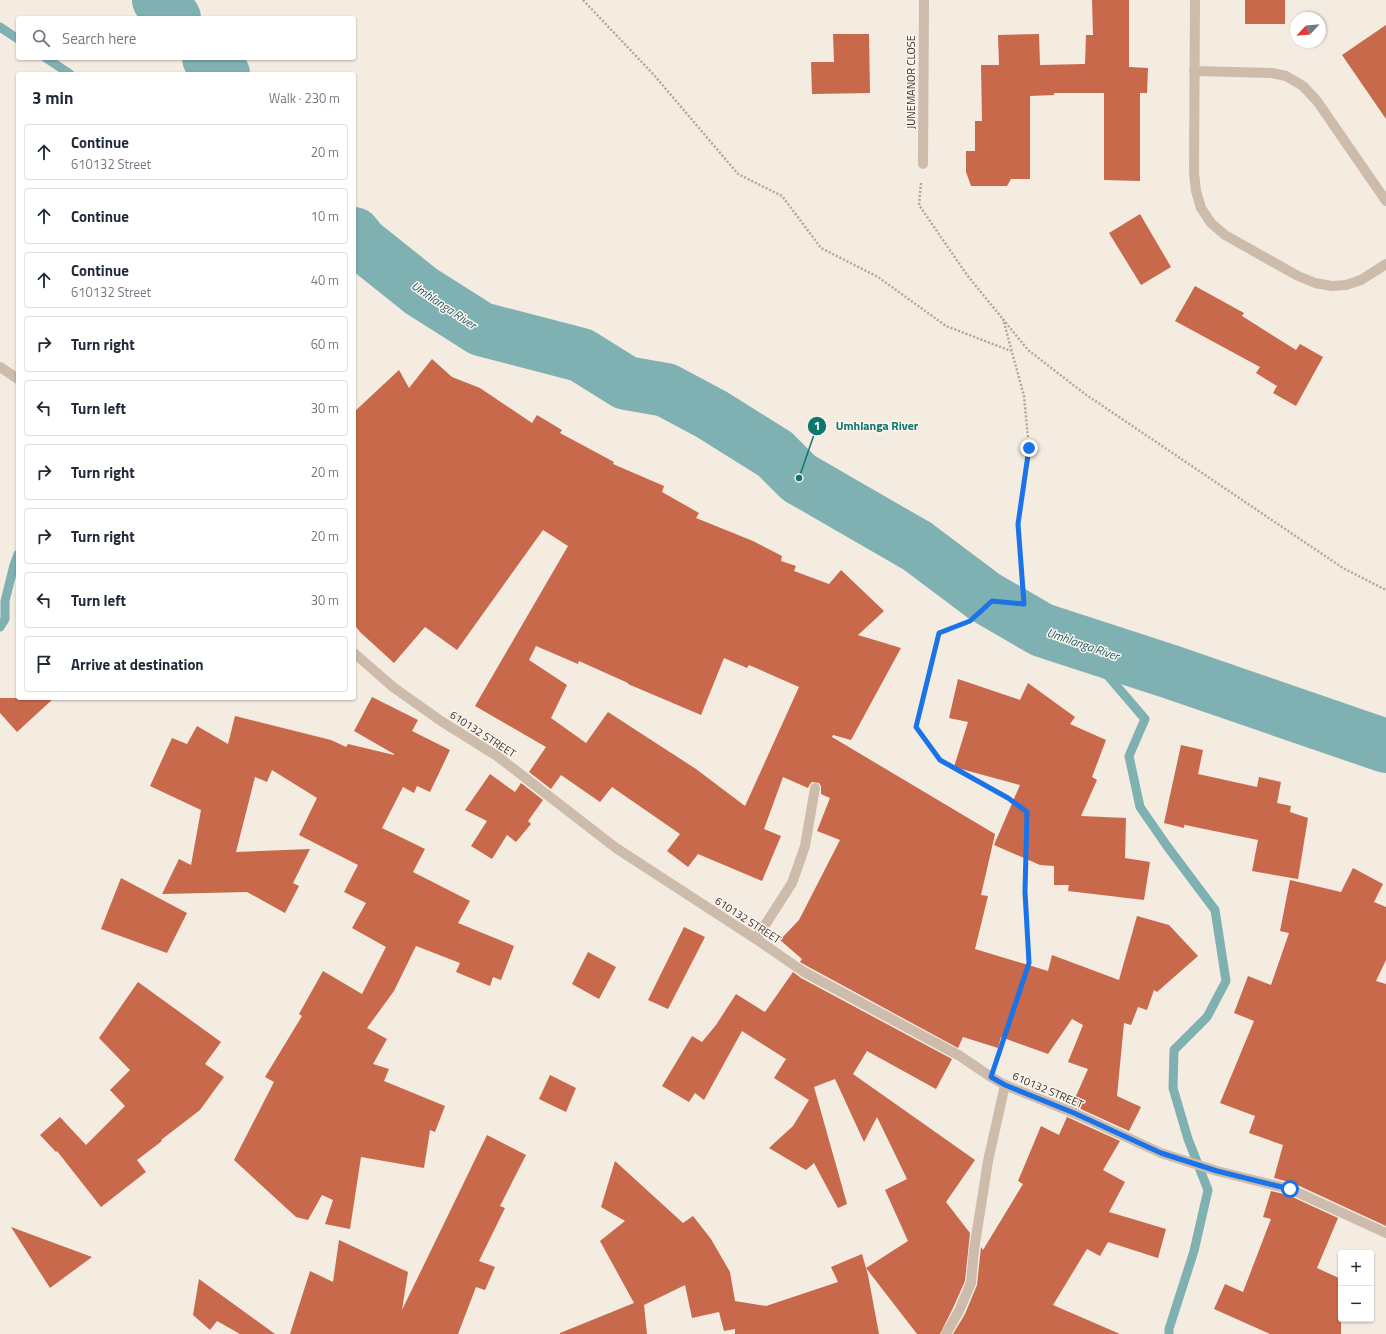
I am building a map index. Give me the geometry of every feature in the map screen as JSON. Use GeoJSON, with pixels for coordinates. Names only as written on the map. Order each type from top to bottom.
{"type":"FeatureCollection","features":[{"type":"Feature","properties":{"kind":"street","name":"JUNEMANOR CLOSE"},"geometry":{"type":"LineString","coordinates":[[923,164],[924,0]]}},
{"type":"Feature","properties":{"kind":"street"},"geometry":{"type":"LineString","coordinates":[[1195,0],[1194,173],[1196,191],[1201,208],[1211,223],[1224,236],[1298,276],[1315,283],[1332,286],[1346,285],[1361,280],[1386,264]]}},
{"type":"Feature","properties":{"kind":"street"},"geometry":{"type":"LineString","coordinates":[[1194,71],[1272,73],[1286,76],[1303,86],[1317,101],[1386,201]]}},
{"type":"Feature","properties":{"kind":"street"},"geometry":{"type":"LineString","coordinates":[[0,367],[16,378]]}},
{"type":"Feature","properties":{"kind":"street","name":"610132 STREET"},"geometry":{"type":"LineString","coordinates":[[356,655],[393,687],[440,721],[497,756],[616,848],[804,972],[960,1056],[1005,1085],[1074,1113],[1161,1153],[1217,1171],[1290,1189],[1386,1233]]}},
{"type":"Feature","properties":{"kind":"street"},"geometry":{"type":"LineString","coordinates":[[756,939],[784,896],[794,876],[805,846],[815,788]]}},
{"type":"Feature","properties":{"kind":"street"},"geometry":{"type":"LineString","coordinates":[[946,1334],[959,1311],[971,1283],[974,1250],[988,1161],[1005,1085]]}},
{"type":"Feature","properties":{"kind":"path"},"geometry":{"type":"LineString","coordinates":[[583,0],[654,75],[738,174],[782,196],[821,248],[878,277],[946,326],[1011,351]]}},
{"type":"Feature","properties":{"kind":"path"},"geometry":{"type":"LineString","coordinates":[[923,164],[919,204],[967,275],[1002,320],[1028,350],[1084,394],[1343,568],[1386,590]]}},
{"type":"Feature","properties":{"kind":"path"},"geometry":{"type":"LineString","coordinates":[[991,1077],[1029,963],[1025,892],[1027,812],[1008,798],[940,760],[916,727],[939,633],[970,621],[992,601],[1024,604],[1018,524],[1029,448],[1024,396],[1002,320]]}},
{"type":"Feature","properties":{"kind":"building"},"geometry":{"type":"Polygon","coordinates":[[[1092,0],[1129,0],[1129,67],[1148,68],[1147,93],[1140,93],[1140,181],[1104,180],[1104,93],[1054,93],[1054,95],[1030,96],[1030,179],[1011,179],[1007,186],[971,186],[966,172],[966,151],[975,151],[975,121],[982,121],[981,65],[999,65],[998,35],[1039,34],[1040,65],[1085,64],[1086,35],[1093,35],[1092,0]]]}},
{"type":"Feature","properties":{"kind":"building"},"geometry":{"type":"Polygon","coordinates":[[[1245,0],[1285,0],[1285,24],[1245,24],[1245,0]]]}},
{"type":"Feature","properties":{"kind":"building"},"geometry":{"type":"Polygon","coordinates":[[[1386,25],[1386,119],[1342,55],[1386,25]]]}},
{"type":"Feature","properties":{"kind":"building"},"geometry":{"type":"Polygon","coordinates":[[[833,34],[869,34],[870,93],[812,94],[811,62],[834,62],[833,34]]]}},
{"type":"Feature","properties":{"kind":"building"},"geometry":{"type":"Polygon","coordinates":[[[1140,214],[1171,267],[1141,285],[1109,233],[1140,214]]]}},
{"type":"Feature","properties":{"kind":"building"},"geometry":{"type":"Polygon","coordinates":[[[1195,286],[1244,313],[1242,316],[1296,350],[1300,344],[1323,357],[1296,406],[1273,393],[1277,386],[1256,373],[1260,367],[1175,321],[1195,286]]]}},
{"type":"Feature","properties":{"kind":"building"},"geometry":{"type":"Polygon","coordinates":[[[432,359],[452,377],[480,388],[532,423],[537,415],[562,430],[560,433],[614,462],[613,464],[664,486],[662,492],[699,513],[696,518],[753,541],[782,556],[781,561],[796,566],[794,571],[829,584],[841,570],[884,611],[858,635],[901,648],[851,740],[833,735],[832,737],[995,834],[981,895],[988,896],[975,949],[1048,971],[1052,955],[1119,980],[1137,916],[1169,925],[1198,956],[1157,992],[1154,990],[1147,1010],[1138,1007],[1131,1025],[1124,1023],[1117,1096],[1141,1107],[1129,1131],[1072,1105],[1088,1069],[1068,1062],[1083,1025],[1072,1019],[1048,1054],[1001,1037],[998,1048],[963,1037],[958,1048],[800,962],[802,959],[780,940],[799,920],[840,840],[817,831],[830,798],[821,794],[821,786],[819,783],[812,782],[808,788],[783,777],[764,829],[781,836],[762,881],[698,854],[688,867],[667,851],[680,834],[612,787],[600,802],[561,775],[551,789],[529,772],[546,747],[475,706],[568,546],[543,530],[457,650],[425,627],[394,663],[360,632],[356,627],[356,410],[399,370],[409,388],[432,359]],[[536,646],[529,660],[567,685],[551,718],[586,743],[608,712],[696,769],[745,806],[799,687],[749,665],[747,668],[724,658],[701,715],[579,661],[578,664],[536,646]]]}},
{"type":"Feature","properties":{"kind":"building"},"geometry":{"type":"Polygon","coordinates":[[[958,679],[1020,700],[1028,683],[1075,717],[1070,724],[1106,740],[1092,777],[1097,780],[1081,816],[1126,818],[1125,858],[1150,862],[1144,900],[1068,891],[1069,885],[1054,885],[1054,866],[1040,865],[994,845],[1020,785],[954,767],[968,722],[949,718],[958,679]]]}},
{"type":"Feature","properties":{"kind":"building"},"geometry":{"type":"Polygon","coordinates":[[[372,697],[418,720],[412,731],[450,750],[430,792],[417,786],[414,793],[403,787],[382,828],[425,849],[413,872],[470,901],[458,923],[514,946],[501,980],[493,977],[490,986],[456,972],[460,963],[416,946],[394,991],[367,1028],[387,1039],[373,1064],[389,1069],[384,1081],[445,1106],[435,1132],[430,1130],[424,1168],[361,1157],[350,1229],[325,1224],[333,1200],[322,1195],[308,1220],[296,1217],[234,1160],[274,1082],[265,1077],[302,1016],[299,1014],[323,971],[362,994],[386,947],[352,928],[366,903],[344,892],[358,865],[299,835],[317,798],[272,770],[267,782],[255,777],[236,852],[310,849],[293,883],[299,886],[285,913],[247,892],[162,894],[179,859],[191,865],[201,810],[150,786],[172,738],[187,744],[197,726],[228,744],[235,716],[331,740],[346,747],[348,744],[394,755],[354,731],[372,697]]]}},
{"type":"Feature","properties":{"kind":"building"},"geometry":{"type":"Polygon","coordinates":[[[0,698],[16,698],[16,700],[52,700],[17,732],[0,713],[0,698]]]}},
{"type":"Feature","properties":{"kind":"building"},"geometry":{"type":"Polygon","coordinates":[[[1181,745],[1203,750],[1198,774],[1257,787],[1259,777],[1281,782],[1277,803],[1291,806],[1290,812],[1308,818],[1298,879],[1252,871],[1258,840],[1185,825],[1185,823],[1184,828],[1164,823],[1181,745]]]}},
{"type":"Feature","properties":{"kind":"building"},"geometry":{"type":"Polygon","coordinates":[[[490,774],[515,792],[521,783],[543,800],[528,821],[531,824],[516,842],[507,835],[492,859],[471,846],[487,821],[465,810],[490,774]]]}},
{"type":"Feature","properties":{"kind":"building"},"geometry":{"type":"Polygon","coordinates":[[[1353,868],[1383,884],[1374,902],[1386,907],[1386,960],[1376,981],[1386,984],[1386,1226],[1293,1183],[1274,1178],[1283,1145],[1249,1133],[1255,1116],[1220,1103],[1254,1021],[1234,1013],[1248,976],[1271,985],[1289,933],[1280,931],[1290,880],[1341,892],[1353,868]]]}},
{"type":"Feature","properties":{"kind":"building"},"geometry":{"type":"Polygon","coordinates":[[[121,878],[187,913],[167,953],[101,929],[121,878]]]}},
{"type":"Feature","properties":{"kind":"building"},"geometry":{"type":"Polygon","coordinates":[[[684,927],[705,937],[668,1009],[648,1000],[684,927]]]}},
{"type":"Feature","properties":{"kind":"building"},"geometry":{"type":"Polygon","coordinates":[[[588,952],[616,967],[599,999],[572,984],[588,952]]]}},
{"type":"Feature","properties":{"kind":"building"},"geometry":{"type":"Polygon","coordinates":[[[793,972],[801,978],[952,1059],[936,1089],[867,1051],[853,1074],[975,1160],[946,1202],[970,1233],[965,1281],[940,1334],[917,1334],[866,1268],[908,1241],[885,1190],[907,1179],[877,1117],[864,1142],[835,1079],[814,1087],[847,1204],[838,1208],[814,1163],[806,1170],[769,1148],[793,1126],[809,1100],[774,1078],[786,1059],[742,1031],[704,1100],[695,1093],[689,1102],[662,1086],[692,1036],[702,1042],[716,1025],[736,994],[765,1012],[793,972]]]}},
{"type":"Feature","properties":{"kind":"building"},"geometry":{"type":"Polygon","coordinates":[[[138,982],[221,1042],[205,1064],[224,1077],[200,1110],[137,1160],[146,1172],[101,1207],[57,1151],[56,1152],[40,1135],[60,1117],[86,1145],[125,1106],[110,1090],[130,1070],[99,1038],[138,982]]]}},
{"type":"Feature","properties":{"kind":"building"},"geometry":{"type":"Polygon","coordinates":[[[550,1075],[576,1088],[566,1112],[539,1099],[550,1075]]]}},
{"type":"Feature","properties":{"kind":"building"},"geometry":{"type":"Polygon","coordinates":[[[1067,1117],[1120,1141],[1103,1170],[1125,1182],[1109,1212],[1166,1229],[1158,1258],[1108,1242],[1100,1256],[1087,1249],[1053,1305],[1120,1334],[953,1334],[965,1314],[977,1285],[981,1247],[983,1250],[1023,1184],[1018,1181],[1041,1126],[1059,1135],[1067,1117]]]}},
{"type":"Feature","properties":{"kind":"building"},"geometry":{"type":"Polygon","coordinates":[[[487,1135],[526,1155],[500,1206],[505,1208],[479,1261],[495,1267],[485,1290],[476,1287],[458,1334],[290,1334],[310,1271],[333,1282],[339,1240],[408,1272],[402,1310],[487,1135]]]}},
{"type":"Feature","properties":{"kind":"building"},"geometry":{"type":"Polygon","coordinates":[[[615,1161],[683,1223],[693,1216],[711,1239],[730,1272],[735,1301],[766,1306],[838,1282],[831,1267],[862,1254],[868,1275],[879,1334],[735,1334],[735,1329],[724,1331],[719,1312],[692,1318],[685,1285],[644,1305],[647,1334],[560,1334],[634,1303],[600,1241],[625,1221],[601,1207],[615,1161]]]}},
{"type":"Feature","properties":{"kind":"building"},"geometry":{"type":"Polygon","coordinates":[[[1271,1191],[1288,1195],[1338,1218],[1317,1268],[1338,1278],[1338,1322],[1341,1322],[1341,1334],[1270,1334],[1214,1309],[1225,1284],[1243,1292],[1271,1219],[1263,1217],[1271,1191]]]}},
{"type":"Feature","properties":{"kind":"building"},"geometry":{"type":"Polygon","coordinates":[[[11,1227],[92,1257],[50,1288],[11,1227]]]}},
{"type":"Feature","properties":{"kind":"building"},"geometry":{"type":"Polygon","coordinates":[[[199,1279],[275,1334],[240,1334],[217,1321],[210,1330],[193,1315],[199,1279]]]}},
{"type":"Feature","properties":{"kind":"waterway","name":"Umhlanga River"},"geometry":{"type":"LineString","coordinates":[[159,0],[172,16]]}},
{"type":"Feature","properties":{"kind":"waterway"},"geometry":{"type":"LineString","coordinates":[[0,27],[16,38]]}},
{"type":"Feature","properties":{"kind":"waterway"},"geometry":{"type":"LineString","coordinates":[[49,60],[67,72]]}},
{"type":"Feature","properties":{"kind":"waterway","name":"Umhlanga River"},"geometry":{"type":"LineString","coordinates":[[211,60],[221,72]]}},
{"type":"Feature","properties":{"kind":"waterway","name":"Umhlanga River"},"geometry":{"type":"LineString","coordinates":[[356,237],[361,243],[421,291],[481,329],[581,355],[626,383],[666,390],[711,414],[775,454],[799,478],[917,546],[985,597],[1042,630],[1171,672],[1386,746]]}},
{"type":"Feature","properties":{"kind":"waterway"},"geometry":{"type":"LineString","coordinates":[[0,627],[5,619],[5,601],[16,560]]}},
{"type":"Feature","properties":{"kind":"waterway"},"geometry":{"type":"LineString","coordinates":[[1079,642],[1145,719],[1129,756],[1140,807],[1215,910],[1226,981],[1207,1017],[1174,1050],[1173,1088],[1188,1139],[1208,1190],[1194,1251],[1169,1329],[1169,1334]]}},
{"type":"Feature","properties":{"kind":"place","name":"Umhlanga River"},"geometry":{"type":"Point","coordinates":[799,478]}},
{"type":"Feature","properties":{"kind":"route"},"geometry":{"type":"LineString","coordinates":[[1029,448],[1018,524],[1024,604],[992,601],[970,621],[939,633],[916,727],[940,760],[1008,798],[1027,812],[1025,892],[1029,963],[991,1077],[1005,1085],[1074,1113],[1161,1153],[1217,1171],[1290,1189]]}}]}
